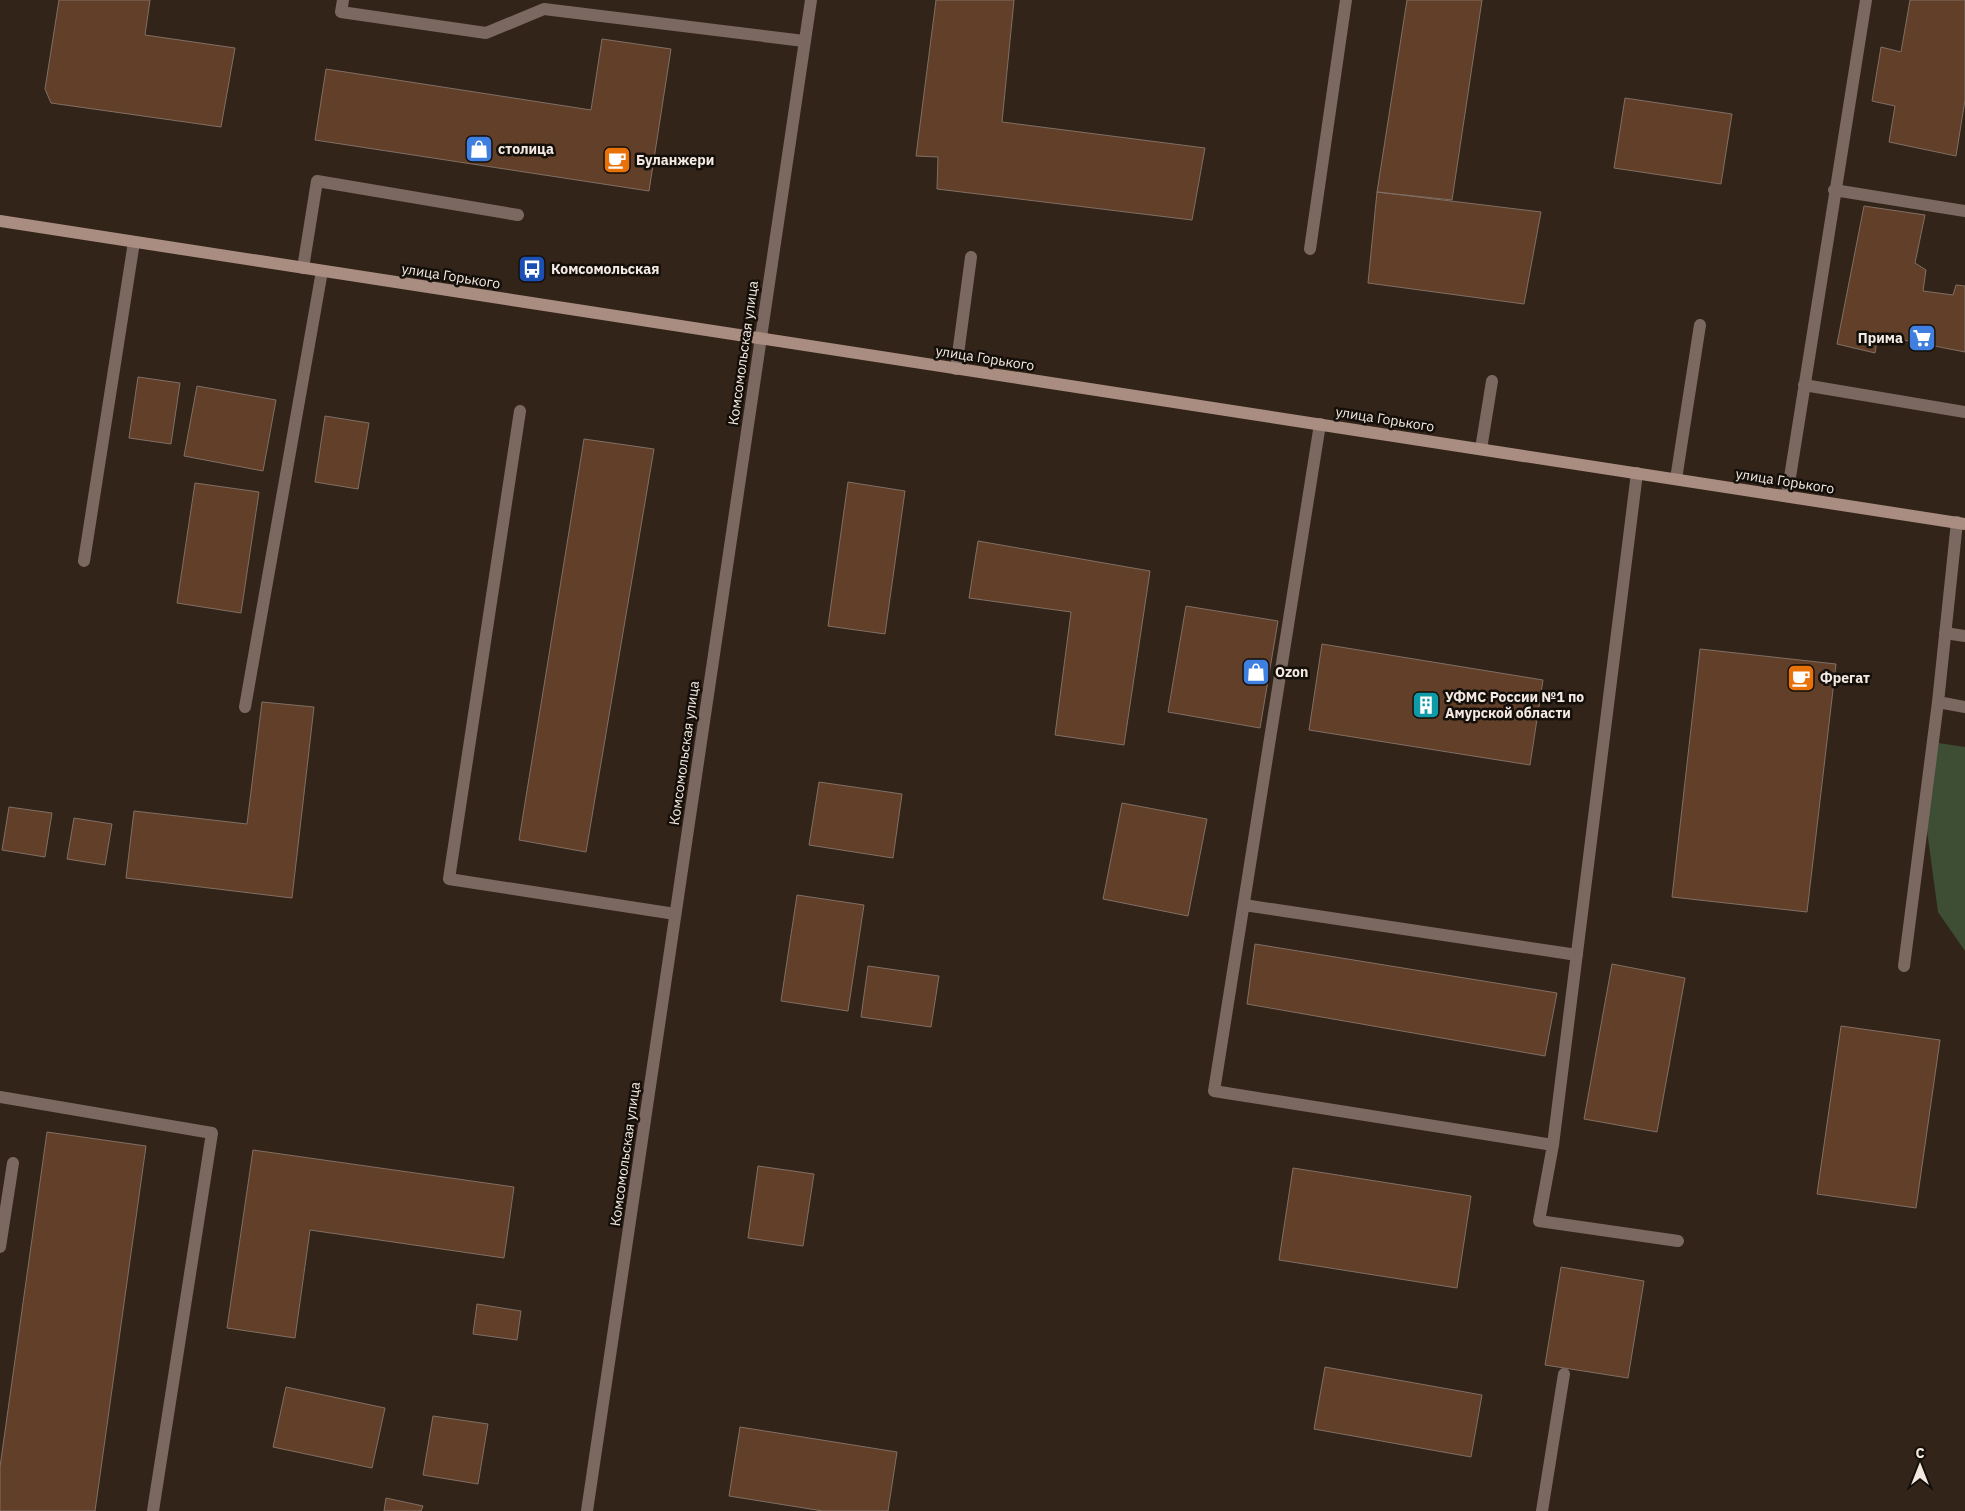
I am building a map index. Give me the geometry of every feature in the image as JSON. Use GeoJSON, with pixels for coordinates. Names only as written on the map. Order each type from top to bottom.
{"type":"FeatureCollection","features":[{"type":"Feature","properties":{"kind":"main road","name":"улица Горького"},"geometry":{"type":"LineString","coordinates":[[0,221],[1961,523]]}},
{"type":"Feature","properties":{"kind":"street"},"geometry":{"type":"LineString","coordinates":[[343,0],[341,12],[486,33],[544,9],[804,42]]}},
{"type":"Feature","properties":{"kind":"street","name":"Комсомольская улица"},"geometry":{"type":"LineString","coordinates":[[587,1511],[811,0]]}},
{"type":"Feature","properties":{"kind":"street"},"geometry":{"type":"LineString","coordinates":[[1310,249],[1346,0]]}},
{"type":"Feature","properties":{"kind":"street"},"geometry":{"type":"LineString","coordinates":[[1787,496],[1834,190],[1866,0]]}},
{"type":"Feature","properties":{"kind":"street"},"geometry":{"type":"LineString","coordinates":[[303,268],[316,181],[518,215]]}},
{"type":"Feature","properties":{"kind":"street"},"geometry":{"type":"LineString","coordinates":[[1834,190],[1965,210]]}},
{"type":"Feature","properties":{"kind":"street"},"geometry":{"type":"LineString","coordinates":[[84,561],[134,242]]}},
{"type":"Feature","properties":{"kind":"street"},"geometry":{"type":"LineString","coordinates":[[956,369],[971,257]]}},
{"type":"Feature","properties":{"kind":"street"},"geometry":{"type":"LineString","coordinates":[[245,707],[322,271]]}},
{"type":"Feature","properties":{"kind":"street"},"geometry":{"type":"LineString","coordinates":[[1676,479],[1700,325]]}},
{"type":"Feature","properties":{"kind":"street"},"geometry":{"type":"LineString","coordinates":[[1481,449],[1492,381]]}},
{"type":"Feature","properties":{"kind":"street"},"geometry":{"type":"LineString","coordinates":[[1804,385],[1965,412]]}},
{"type":"Feature","properties":{"kind":"street"},"geometry":{"type":"LineString","coordinates":[[520,410],[449,879],[675,914]]}},
{"type":"Feature","properties":{"kind":"street"},"geometry":{"type":"LineString","coordinates":[[1320,424],[1214,1091],[1553,1145]]}},
{"type":"Feature","properties":{"kind":"street"},"geometry":{"type":"LineString","coordinates":[[1637,473],[1553,1145],[1540,1221],[1678,1240]]}},
{"type":"Feature","properties":{"kind":"street"},"geometry":{"type":"LineString","coordinates":[[1904,966],[1938,702],[1944,633],[1961,523]]}},
{"type":"Feature","properties":{"kind":"street"},"geometry":{"type":"LineString","coordinates":[[1944,633],[1965,636]]}},
{"type":"Feature","properties":{"kind":"street"},"geometry":{"type":"LineString","coordinates":[[1938,702],[1965,707]]}},
{"type":"Feature","properties":{"kind":"street"},"geometry":{"type":"LineString","coordinates":[[1244,905],[1577,955]]}},
{"type":"Feature","properties":{"kind":"street"},"geometry":{"type":"LineString","coordinates":[[0,1097],[212,1133],[152,1511]]}},
{"type":"Feature","properties":{"kind":"street"},"geometry":{"type":"LineString","coordinates":[[0,1247],[13,1163]]}},
{"type":"Feature","properties":{"kind":"street"},"geometry":{"type":"LineString","coordinates":[[1542,1511],[1564,1374]]}},
{"type":"Feature","properties":{"kind":"green space"},"geometry":{"type":"Polygon","coordinates":[[[1938,743],[1965,747],[1965,951],[1938,912],[1926,823],[1938,743]]]}},
{"type":"Feature","properties":{"kind":"building"},"geometry":{"type":"Polygon","coordinates":[[[59,0],[150,0],[145,35],[235,48],[221,127],[51,103],[45,89],[59,0]]]}},
{"type":"Feature","properties":{"kind":"building"},"geometry":{"type":"Polygon","coordinates":[[[936,0],[1014,0],[1002,122],[1205,148],[1192,220],[937,189],[938,157],[916,156],[936,0]]]}},
{"type":"Feature","properties":{"kind":"building"},"geometry":{"type":"Polygon","coordinates":[[[1407,0],[1482,0],[1452,200],[1377,192],[1407,0]]]}},
{"type":"Feature","properties":{"kind":"building"},"geometry":{"type":"Polygon","coordinates":[[[1910,0],[1965,0],[1965,100],[1956,156],[1889,142],[1895,106],[1872,101],[1881,47],[1901,52],[1910,0]]]}},
{"type":"Feature","properties":{"kind":"building"},"geometry":{"type":"Polygon","coordinates":[[[602,39],[671,49],[649,191],[315,140],[326,69],[591,110],[602,39]]]}},
{"type":"Feature","properties":{"kind":"building"},"geometry":{"type":"Polygon","coordinates":[[[1625,98],[1732,114],[1721,184],[1614,168],[1625,98]]]}},
{"type":"Feature","properties":{"kind":"building"},"geometry":{"type":"Polygon","coordinates":[[[1377,192],[1541,212],[1524,304],[1368,283],[1377,192]]]}},
{"type":"Feature","properties":{"kind":"building"},"geometry":{"type":"Polygon","coordinates":[[[1864,206],[1925,215],[1915,263],[1926,270],[1923,291],[1953,295],[1956,285],[1965,286],[1965,352],[1878,335],[1875,353],[1837,344],[1864,206]]]}},
{"type":"Feature","properties":{"kind":"building"},"geometry":{"type":"Polygon","coordinates":[[[138,377],[180,383],[171,444],[129,438],[138,377]]]}},
{"type":"Feature","properties":{"kind":"building"},"geometry":{"type":"Polygon","coordinates":[[[197,386],[276,400],[263,471],[184,456],[197,386]]]}},
{"type":"Feature","properties":{"kind":"building"},"geometry":{"type":"Polygon","coordinates":[[[325,416],[369,423],[358,489],[315,482],[325,416]]]}},
{"type":"Feature","properties":{"kind":"building"},"geometry":{"type":"Polygon","coordinates":[[[584,439],[654,449],[586,852],[519,840],[584,439]]]}},
{"type":"Feature","properties":{"kind":"building"},"geometry":{"type":"Polygon","coordinates":[[[848,482],[905,491],[885,634],[828,626],[848,482]]]}},
{"type":"Feature","properties":{"kind":"building"},"geometry":{"type":"Polygon","coordinates":[[[195,483],[259,492],[241,613],[177,603],[195,483]]]}},
{"type":"Feature","properties":{"kind":"building"},"geometry":{"type":"Polygon","coordinates":[[[978,541],[1150,571],[1124,745],[1055,735],[1071,612],[969,598],[978,541]]]}},
{"type":"Feature","properties":{"kind":"building"},"geometry":{"type":"Polygon","coordinates":[[[1186,606],[1278,621],[1260,728],[1168,712],[1186,606]]]}},
{"type":"Feature","properties":{"kind":"building","name":"УФМС России №1 по Амурской области"},"geometry":{"type":"Polygon","coordinates":[[[1322,644],[1543,680],[1530,765],[1309,730],[1322,644]]]}},
{"type":"Feature","properties":{"kind":"building"},"geometry":{"type":"Polygon","coordinates":[[[1700,649],[1836,664],[1807,912],[1672,897],[1700,649]]]}},
{"type":"Feature","properties":{"kind":"building"},"geometry":{"type":"Polygon","coordinates":[[[262,702],[314,707],[292,898],[126,878],[134,811],[247,824],[262,702]]]}},
{"type":"Feature","properties":{"kind":"building"},"geometry":{"type":"Polygon","coordinates":[[[819,782],[902,794],[893,858],[809,845],[819,782]]]}},
{"type":"Feature","properties":{"kind":"building"},"geometry":{"type":"Polygon","coordinates":[[[1122,803],[1207,819],[1188,916],[1103,899],[1122,803]]]}},
{"type":"Feature","properties":{"kind":"building"},"geometry":{"type":"Polygon","coordinates":[[[9,807],[52,813],[45,857],[2,850],[9,807]]]}},
{"type":"Feature","properties":{"kind":"building"},"geometry":{"type":"Polygon","coordinates":[[[74,818],[112,824],[105,865],[67,859],[74,818]]]}},
{"type":"Feature","properties":{"kind":"building"},"geometry":{"type":"Polygon","coordinates":[[[797,895],[864,905],[848,1011],[781,1001],[797,895]]]}},
{"type":"Feature","properties":{"kind":"building"},"geometry":{"type":"Polygon","coordinates":[[[1255,944],[1557,993],[1545,1056],[1247,1004],[1255,944]]]}},
{"type":"Feature","properties":{"kind":"building"},"geometry":{"type":"Polygon","coordinates":[[[1612,964],[1685,978],[1657,1132],[1584,1119],[1612,964]]]}},
{"type":"Feature","properties":{"kind":"building"},"geometry":{"type":"Polygon","coordinates":[[[868,966],[939,976],[931,1027],[861,1017],[868,966]]]}},
{"type":"Feature","properties":{"kind":"building"},"geometry":{"type":"Polygon","coordinates":[[[1841,1026],[1940,1040],[1916,1208],[1817,1194],[1841,1026]]]}},
{"type":"Feature","properties":{"kind":"building"},"geometry":{"type":"Polygon","coordinates":[[[47,1132],[146,1146],[95,1511],[0,1511],[0,1467],[47,1132]]]}},
{"type":"Feature","properties":{"kind":"building"},"geometry":{"type":"Polygon","coordinates":[[[253,1150],[514,1187],[504,1258],[310,1230],[295,1338],[227,1328],[253,1150]]]}},
{"type":"Feature","properties":{"kind":"building"},"geometry":{"type":"Polygon","coordinates":[[[758,1166],[814,1174],[803,1246],[748,1238],[758,1166]]]}},
{"type":"Feature","properties":{"kind":"building"},"geometry":{"type":"Polygon","coordinates":[[[1293,1168],[1471,1196],[1457,1288],[1279,1260],[1293,1168]]]}},
{"type":"Feature","properties":{"kind":"building"},"geometry":{"type":"Polygon","coordinates":[[[1561,1267],[1644,1281],[1628,1378],[1545,1365],[1561,1267]]]}},
{"type":"Feature","properties":{"kind":"building"},"geometry":{"type":"Polygon","coordinates":[[[477,1304],[521,1311],[517,1340],[473,1334],[477,1304]]]}},
{"type":"Feature","properties":{"kind":"building"},"geometry":{"type":"Polygon","coordinates":[[[1325,1367],[1482,1395],[1471,1457],[1314,1429],[1325,1367]]]}},
{"type":"Feature","properties":{"kind":"building"},"geometry":{"type":"Polygon","coordinates":[[[286,1387],[385,1408],[372,1468],[273,1447],[286,1387]]]}},
{"type":"Feature","properties":{"kind":"building"},"geometry":{"type":"Polygon","coordinates":[[[433,1416],[488,1424],[478,1484],[423,1475],[433,1416]]]}},
{"type":"Feature","properties":{"kind":"building"},"geometry":{"type":"Polygon","coordinates":[[[740,1427],[897,1452],[888,1511],[823,1511],[729,1496],[740,1427]]]}},
{"type":"Feature","properties":{"kind":"building"},"geometry":{"type":"Polygon","coordinates":[[[386,1498],[423,1506],[421,1511],[384,1511],[386,1498]]]}},
{"type":"Feature","properties":{"kind":"place","name":"столица"},"geometry":{"type":"Point","coordinates":[479,149]}},
{"type":"Feature","properties":{"kind":"place","name":"Буланжери"},"geometry":{"type":"Point","coordinates":[617,160]}},
{"type":"Feature","properties":{"kind":"place","name":"Комсомольская"},"geometry":{"type":"Point","coordinates":[532,269]}},
{"type":"Feature","properties":{"kind":"place","name":"Прима"},"geometry":{"type":"Point","coordinates":[1922,338]}},
{"type":"Feature","properties":{"kind":"place","name":"Ozon"},"geometry":{"type":"Point","coordinates":[1256,672]}},
{"type":"Feature","properties":{"kind":"place","name":"Фрегат"},"geometry":{"type":"Point","coordinates":[1801,678]}},
{"type":"Feature","properties":{"kind":"place","name":"УФМС России №1 по Амурской области"},"geometry":{"type":"Point","coordinates":[1426,705]}}]}
